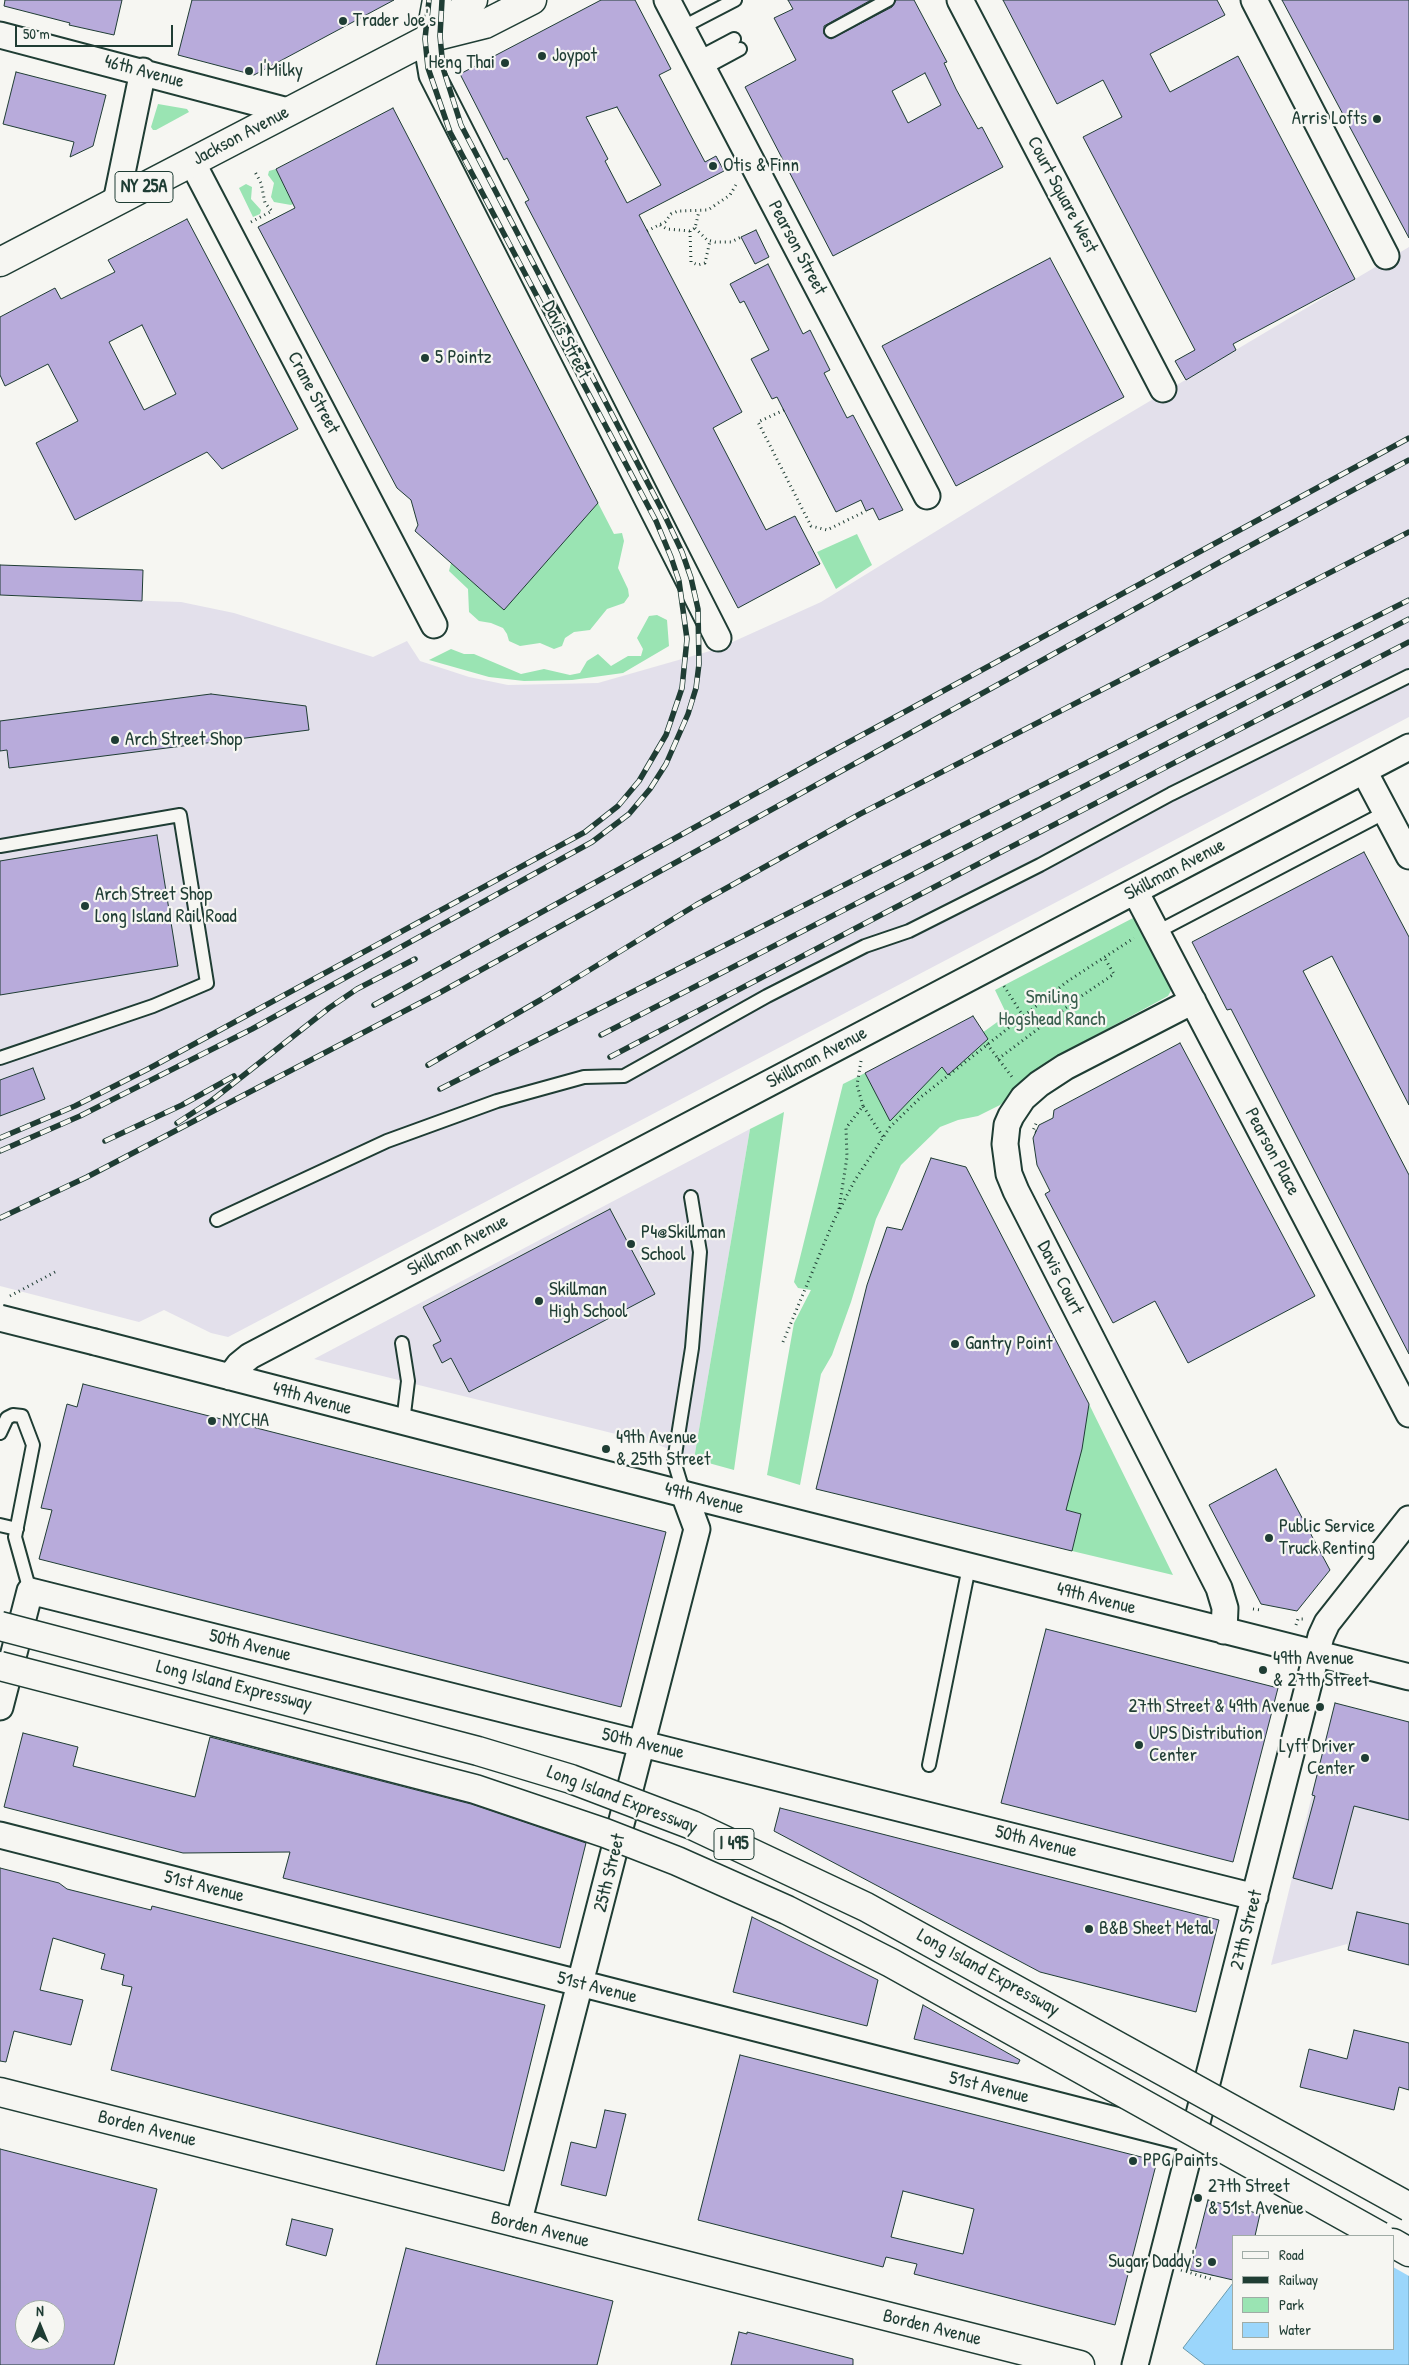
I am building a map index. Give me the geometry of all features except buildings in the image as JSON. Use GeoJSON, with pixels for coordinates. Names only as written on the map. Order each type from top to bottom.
{"type":"FeatureCollection","features":[{"type":"Feature","properties":{"kind":"main road"},"geometry":{"type":"LineString","coordinates":[[430,38],[437,0]]}},
{"type":"Feature","properties":{"kind":"main road","name":"Jackson Avenue"},"geometry":{"type":"LineString","coordinates":[[430,38],[473,0]]}},
{"type":"Feature","properties":{"kind":"main road","name":"Jackson Avenue"},"geometry":{"type":"LineString","coordinates":[[0,262],[430,38],[485,24],[532,0]]}},
{"type":"Feature","properties":{"kind":"main road","name":"Long Island Expressway"},"geometry":{"type":"LineString","coordinates":[[0,1626],[469,1748],[571,1780],[692,1826],[866,1907],[1409,2207]]}},
{"type":"Feature","properties":{"kind":"main road","name":"Long Island Expressway"},"geometry":{"type":"LineString","coordinates":[[0,1666],[475,1788],[588,1827],[678,1861],[787,1910],[891,1964],[1378,2235]]}},
{"type":"Feature","properties":{"kind":"main road","name":"Borden Avenue"},"geometry":{"type":"LineString","coordinates":[[0,2092],[1080,2365]]}},
{"type":"Feature","properties":{"kind":"main road"},"geometry":{"type":"LineString","coordinates":[[1394,2244],[1409,2252]]}},
{"type":"Feature","properties":{"kind":"street","name":"Pearson Street"},"geometry":{"type":"LineString","coordinates":[[667,0],[928,496]]}},
{"type":"Feature","properties":{"kind":"street","name":"Court Square West"},"geometry":{"type":"LineString","coordinates":[[960,0],[1163,389]]}},
{"type":"Feature","properties":{"kind":"street"},"geometry":{"type":"LineString","coordinates":[[1254,0],[1386,256]]}},
{"type":"Feature","properties":{"kind":"street","name":"46th Avenue"},"geometry":{"type":"LineString","coordinates":[[0,35],[288,111]]}},
{"type":"Feature","properties":{"kind":"street","name":"Davis Street"},"geometry":{"type":"LineString","coordinates":[[430,38],[429,57],[432,75],[718,638]]}},
{"type":"Feature","properties":{"kind":"street"},"geometry":{"type":"LineString","coordinates":[[116,202],[143,72]]}},
{"type":"Feature","properties":{"kind":"street","name":"Crane Street"},"geometry":{"type":"LineString","coordinates":[[192,162],[434,625]]}},
{"type":"Feature","properties":{"kind":"street","name":"Skillman Avenue"},"geometry":{"type":"LineString","coordinates":[[230,1377],[239,1365],[250,1356],[1409,747]]}},
{"type":"Feature","properties":{"kind":"street"},"geometry":{"type":"LineString","coordinates":[[1364,771],[1409,856]]}},
{"type":"Feature","properties":{"kind":"street","name":"Pearson Place"},"geometry":{"type":"LineString","coordinates":[[1135,891],[1409,1414]]}},
{"type":"Feature","properties":{"kind":"street","name":"Davis Court"},"geometry":{"type":"LineString","coordinates":[[1193,1001],[1065,1067],[1030,1091],[1017,1106],[1007,1125],[1005,1144],[1009,1174],[1219,1588],[1225,1608],[1224,1631]]}},
{"type":"Feature","properties":{"kind":"street","name":"49th Avenue"},"geometry":{"type":"LineString","coordinates":[[5,1307],[95,1342],[968,1567],[1409,1677]]}},
{"type":"Feature","properties":{"kind":"street","name":"25th Street"},"geometry":{"type":"LineString","coordinates":[[518,2224],[582,1984],[697,1529],[684,1494]]}},
{"type":"Feature","properties":{"kind":"street","name":"27th Street"},"geometry":{"type":"LineString","coordinates":[[1135,2365],[1194,2140],[1316,1654],[1327,1623],[1409,1519]]}},
{"type":"Feature","properties":{"kind":"street"},"geometry":{"type":"LineString","coordinates":[[0,1707],[30,1591]]}},
{"type":"Feature","properties":{"kind":"street","name":"50th Avenue"},"geometry":{"type":"LineString","coordinates":[[30,1591],[1255,1897]]}},
{"type":"Feature","properties":{"kind":"street","name":"51st Avenue"},"geometry":{"type":"LineString","coordinates":[[0,1835],[1194,2140]]}},
{"type":"Feature","properties":{"kind":"lane"},"geometry":{"type":"LineString","coordinates":[[681,28],[735,0]]}},
{"type":"Feature","properties":{"kind":"lane"},"geometry":{"type":"LineString","coordinates":[[831,31],[888,0]]}},
{"type":"Feature","properties":{"kind":"lane"},"geometry":{"type":"LineString","coordinates":[[700,63],[737,44]]}},
{"type":"Feature","properties":{"kind":"lane"},"geometry":{"type":"LineString","coordinates":[[217,1220],[387,1140],[497,1101],[584,1077],[624,1076],[766,996],[865,946],[909,931],[1040,866],[1171,794],[1409,676]]}},
{"type":"Feature","properties":{"kind":"lane"},"geometry":{"type":"LineString","coordinates":[[1155,929],[1386,812]]}},
{"type":"Feature","properties":{"kind":"lane"},"geometry":{"type":"LineString","coordinates":[[0,846],[180,815],[207,983],[153,1006],[0,1058]]}},
{"type":"Feature","properties":{"kind":"lane"},"geometry":{"type":"LineString","coordinates":[[684,1494],[674,1461],[692,1348],[700,1252],[691,1197]]}},
{"type":"Feature","properties":{"kind":"lane"},"geometry":{"type":"LineString","coordinates":[[402,1343],[408,1381],[402,1422]]}},
{"type":"Feature","properties":{"kind":"lane"},"geometry":{"type":"LineString","coordinates":[[0,1432],[7,1418],[13,1415],[22,1416],[33,1445],[15,1537],[30,1591]]}},
{"type":"Feature","properties":{"kind":"lane"},"geometry":{"type":"LineString","coordinates":[[0,1525],[16,1529]]}},
{"type":"Feature","properties":{"kind":"lane"},"geometry":{"type":"LineString","coordinates":[[929,1765],[968,1567]]}},
{"type":"Feature","properties":{"kind":"path"},"geometry":{"type":"LineString","coordinates":[[251,222],[272,211],[265,203],[261,183],[254,170]]}},
{"type":"Feature","properties":{"kind":"path"},"geometry":{"type":"LineString","coordinates":[[647,231],[660,225],[678,210],[708,210],[719,204],[730,195],[739,180]]}},
{"type":"Feature","properties":{"kind":"path"},"geometry":{"type":"LineString","coordinates":[[699,211],[696,228],[699,234],[710,241],[731,242],[741,237]]}},
{"type":"Feature","properties":{"kind":"path"},"geometry":{"type":"LineString","coordinates":[[660,225],[667,229],[690,231],[696,228]]}},
{"type":"Feature","properties":{"kind":"path"},"geometry":{"type":"LineString","coordinates":[[690,231],[691,262],[698,265],[705,263],[710,241]]}},
{"type":"Feature","properties":{"kind":"path"},"geometry":{"type":"LineString","coordinates":[[784,410],[758,422],[811,526],[828,530],[866,511]]}},
{"type":"Feature","properties":{"kind":"path"},"geometry":{"type":"LineString","coordinates":[[783,1342],[838,1211],[890,1127],[920,1097],[1068,981],[1104,957],[1155,929]]}},
{"type":"Feature","properties":{"kind":"path"},"geometry":{"type":"LineString","coordinates":[[998,1059],[1114,974],[1104,957]]}},
{"type":"Feature","properties":{"kind":"path"},"geometry":{"type":"LineString","coordinates":[[1004,985],[1023,1016]]}},
{"type":"Feature","properties":{"kind":"path"},"geometry":{"type":"LineString","coordinates":[[987,1044],[1014,1080],[1030,1091]]}},
{"type":"Feature","properties":{"kind":"path"},"geometry":{"type":"LineString","coordinates":[[861,1060],[857,1085],[863,1106],[883,1137]]}},
{"type":"Feature","properties":{"kind":"path"},"geometry":{"type":"LineString","coordinates":[[838,1211],[847,1157],[846,1128],[863,1106]]}},
{"type":"Feature","properties":{"kind":"path"},"geometry":{"type":"LineString","coordinates":[[5,1307],[57,1271]]}},
{"type":"Feature","properties":{"kind":"path"},"geometry":{"type":"LineString","coordinates":[[1253,1609],[1261,1610]]}},
{"type":"Feature","properties":{"kind":"path"},"geometry":{"type":"LineString","coordinates":[[1180,2270],[1211,2279],[1212,2275]]}},
{"type":"Feature","properties":{"kind":"shaded area"},"geometry":{"type":"Polygon","coordinates":[[[1409,247],[1409,717],[228,1337],[211,1333],[164,1310],[139,1322],[0,1286],[0,596],[181,602],[234,613],[373,657],[407,641],[420,661],[469,677],[508,685],[598,683],[717,649],[821,602],[1086,439],[1409,247]]]}},
{"type":"Feature","properties":{"kind":"shaded area","name":"P4@Skillman School"},"geometry":{"type":"Polygon","coordinates":[[[750,1129],[694,1459],[656,1444],[314,1359],[750,1129]]]}},
{"type":"Feature","properties":{"kind":"shaded area"},"geometry":{"type":"Polygon","coordinates":[[[1312,1795],[1409,1820],[1409,1965],[1348,1950],[1347,1944],[1271,1965],[1312,1795]]]}},
{"type":"Feature","properties":{"kind":"green space"},"geometry":{"type":"Polygon","coordinates":[[[158,104],[187,109],[189,112],[153,130],[151,127],[158,104]]]}},
{"type":"Feature","properties":{"kind":"green space"},"geometry":{"type":"Polygon","coordinates":[[[276,169],[293,204],[291,205],[274,202],[271,197],[274,183],[268,175],[269,171],[276,169]]]}},
{"type":"Feature","properties":{"kind":"green space"},"geometry":{"type":"Polygon","coordinates":[[[246,184],[252,187],[251,199],[261,210],[260,214],[253,217],[239,188],[246,184]]]}},
{"type":"Feature","properties":{"kind":"green space"},"geometry":{"type":"Polygon","coordinates":[[[598,503],[614,534],[622,533],[624,541],[618,568],[628,589],[629,596],[624,603],[607,609],[590,630],[574,632],[565,638],[562,646],[554,649],[540,643],[520,646],[509,641],[503,628],[479,621],[469,612],[468,589],[449,571],[451,563],[504,609],[598,503]]]}},
{"type":"Feature","properties":{"kind":"green space"},"geometry":{"type":"Polygon","coordinates":[[[857,534],[872,565],[836,589],[817,552],[857,534]]]}},
{"type":"Feature","properties":{"kind":"green space"},"geometry":{"type":"Polygon","coordinates":[[[657,615],[667,620],[669,646],[623,673],[572,680],[524,681],[489,677],[429,660],[451,649],[464,654],[474,654],[521,674],[544,669],[570,675],[580,673],[587,661],[598,654],[611,666],[628,656],[641,656],[643,649],[637,638],[649,616],[657,615]]]}},
{"type":"Feature","properties":{"kind":"green space","name":"Smiling Hogshead Ranch"},"geometry":{"type":"Polygon","coordinates":[[[1133,918],[1165,966],[1173,987],[1168,996],[1061,1054],[1000,1105],[978,1116],[958,1120],[940,1127],[901,1165],[876,1219],[851,1302],[832,1355],[821,1374],[800,1485],[767,1475],[794,1323],[811,1290],[798,1288],[794,1282],[843,1084],[865,1073],[890,1120],[928,1080],[982,1033],[1007,1015],[995,990],[1133,918]]]}},
{"type":"Feature","properties":{"kind":"green space"},"geometry":{"type":"Polygon","coordinates":[[[784,1112],[734,1470],[694,1459],[750,1129],[784,1112]]]}},
{"type":"Feature","properties":{"kind":"green space"},"geometry":{"type":"Polygon","coordinates":[[[1089,1404],[1173,1575],[1072,1551],[1081,1514],[1066,1510],[1089,1404]]]}},
{"type":"Feature","properties":{"kind":"water"},"geometry":{"type":"Polygon","coordinates":[[[1409,2197],[1409,2365],[1205,2365],[1183,2348],[1232,2284],[1232,2350],[1394,2350],[1393,2235],[1409,2197]]]}},
{"type":"Feature","properties":{"kind":"pier"},"geometry":{"type":"Polygon","coordinates":[[[1409,2195],[1409,2276],[1394,2268],[1394,2235],[1350,2235],[1409,2195]]]}},
{"type":"Feature","properties":{"kind":"railway"},"geometry":{"type":"LineString","coordinates":[[0,1138],[75,1106],[148,1069],[585,832],[618,806],[639,781],[666,735],[682,688],[687,639],[679,581],[656,521],[450,132],[428,68],[425,39],[429,0]]}},
{"type":"Feature","properties":{"kind":"railway"},"geometry":{"type":"LineString","coordinates":[[0,1151],[80,1116],[252,1029],[592,842],[629,814],[650,789],[666,764],[688,714],[696,688],[699,664],[698,609],[691,578],[682,552],[665,516],[461,125],[443,68],[440,36],[442,0]]}},
{"type":"Feature","properties":{"kind":"railway"},"geometry":{"type":"LineString","coordinates":[[374,1005],[827,754],[1409,438]]}},
{"type":"Feature","properties":{"kind":"railway"},"geometry":{"type":"LineString","coordinates":[[0,1218],[87,1177],[441,992],[1231,556],[1409,460]]}},
{"type":"Feature","properties":{"kind":"railway"},"geometry":{"type":"LineString","coordinates":[[428,1065],[542,999],[696,905],[860,814],[1409,532]]}},
{"type":"Feature","properties":{"kind":"railway"},"geometry":{"type":"LineString","coordinates":[[440,1089],[1409,600]]}},
{"type":"Feature","properties":{"kind":"railway"},"geometry":{"type":"LineString","coordinates":[[601,1035],[1409,619]]}},
{"type":"Feature","properties":{"kind":"railway"},"geometry":{"type":"LineString","coordinates":[[610,1057],[1003,851],[1409,642]]}},
{"type":"Feature","properties":{"kind":"railway"},"geometry":{"type":"LineString","coordinates":[[177,1123],[211,1101],[329,1008],[357,989],[415,959]]}},
{"type":"Feature","properties":{"kind":"railway"},"geometry":{"type":"LineString","coordinates":[[105,1141],[182,1105],[234,1076]]}},
{"type":"Feature","properties":{"kind":"place","name":"Trader Joe's"},"geometry":{"type":"Point","coordinates":[343,21]}},
{"type":"Feature","properties":{"kind":"place","name":"Joypot"},"geometry":{"type":"Point","coordinates":[542,56]}},
{"type":"Feature","properties":{"kind":"place","name":"Heng Thai"},"geometry":{"type":"Point","coordinates":[505,63]}},
{"type":"Feature","properties":{"kind":"place","name":"I'Milky"},"geometry":{"type":"Point","coordinates":[249,71]}},
{"type":"Feature","properties":{"kind":"place","name":"Arris Lofts"},"geometry":{"type":"Point","coordinates":[1377,119]}},
{"type":"Feature","properties":{"kind":"place","name":"Otis & Finn"},"geometry":{"type":"Point","coordinates":[713,166]}},
{"type":"Feature","properties":{"kind":"place","name":"5 Pointz"},"geometry":{"type":"Point","coordinates":[425,358]}},
{"type":"Feature","properties":{"kind":"place","name":"Arch Street Shop"},"geometry":{"type":"Point","coordinates":[115,740]}},
{"type":"Feature","properties":{"kind":"place","name":"Arch Street Shop Long Island Rail Road"},"geometry":{"type":"Point","coordinates":[85,906]}},
{"type":"Feature","properties":{"kind":"place","name":"P4@Skillman School"},"geometry":{"type":"Point","coordinates":[631,1244]}},
{"type":"Feature","properties":{"kind":"place","name":"Skillman High School"},"geometry":{"type":"Point","coordinates":[539,1301]}},
{"type":"Feature","properties":{"kind":"place","name":"Gantry Point"},"geometry":{"type":"Point","coordinates":[955,1344]}},
{"type":"Feature","properties":{"kind":"place","name":"NYCHA"},"geometry":{"type":"Point","coordinates":[212,1421]}},
{"type":"Feature","properties":{"kind":"place","name":"49th Avenue & 25th Street"},"geometry":{"type":"Point","coordinates":[606,1449]}},
{"type":"Feature","properties":{"kind":"place","name":"Public Service Truck Renting"},"geometry":{"type":"Point","coordinates":[1269,1538]}},
{"type":"Feature","properties":{"kind":"place","name":"49th Avenue & 27th Street"},"geometry":{"type":"Point","coordinates":[1263,1670]}},
{"type":"Feature","properties":{"kind":"place","name":"27th Street & 49th Avenue"},"geometry":{"type":"Point","coordinates":[1320,1707]}},
{"type":"Feature","properties":{"kind":"place","name":"UPS Distribution Center"},"geometry":{"type":"Point","coordinates":[1139,1745]}},
{"type":"Feature","properties":{"kind":"place","name":"Lyft Driver Center"},"geometry":{"type":"Point","coordinates":[1365,1758]}},
{"type":"Feature","properties":{"kind":"place","name":"B&B Sheet Metal"},"geometry":{"type":"Point","coordinates":[1089,1929]}},
{"type":"Feature","properties":{"kind":"place","name":"PPG Paints"},"geometry":{"type":"Point","coordinates":[1133,2161]}},
{"type":"Feature","properties":{"kind":"place","name":"27th Street & 51st Avenue"},"geometry":{"type":"Point","coordinates":[1198,2198]}},
{"type":"Feature","properties":{"kind":"place","name":"Sugar Daddy's"},"geometry":{"type":"Point","coordinates":[1212,2262]}}]}
